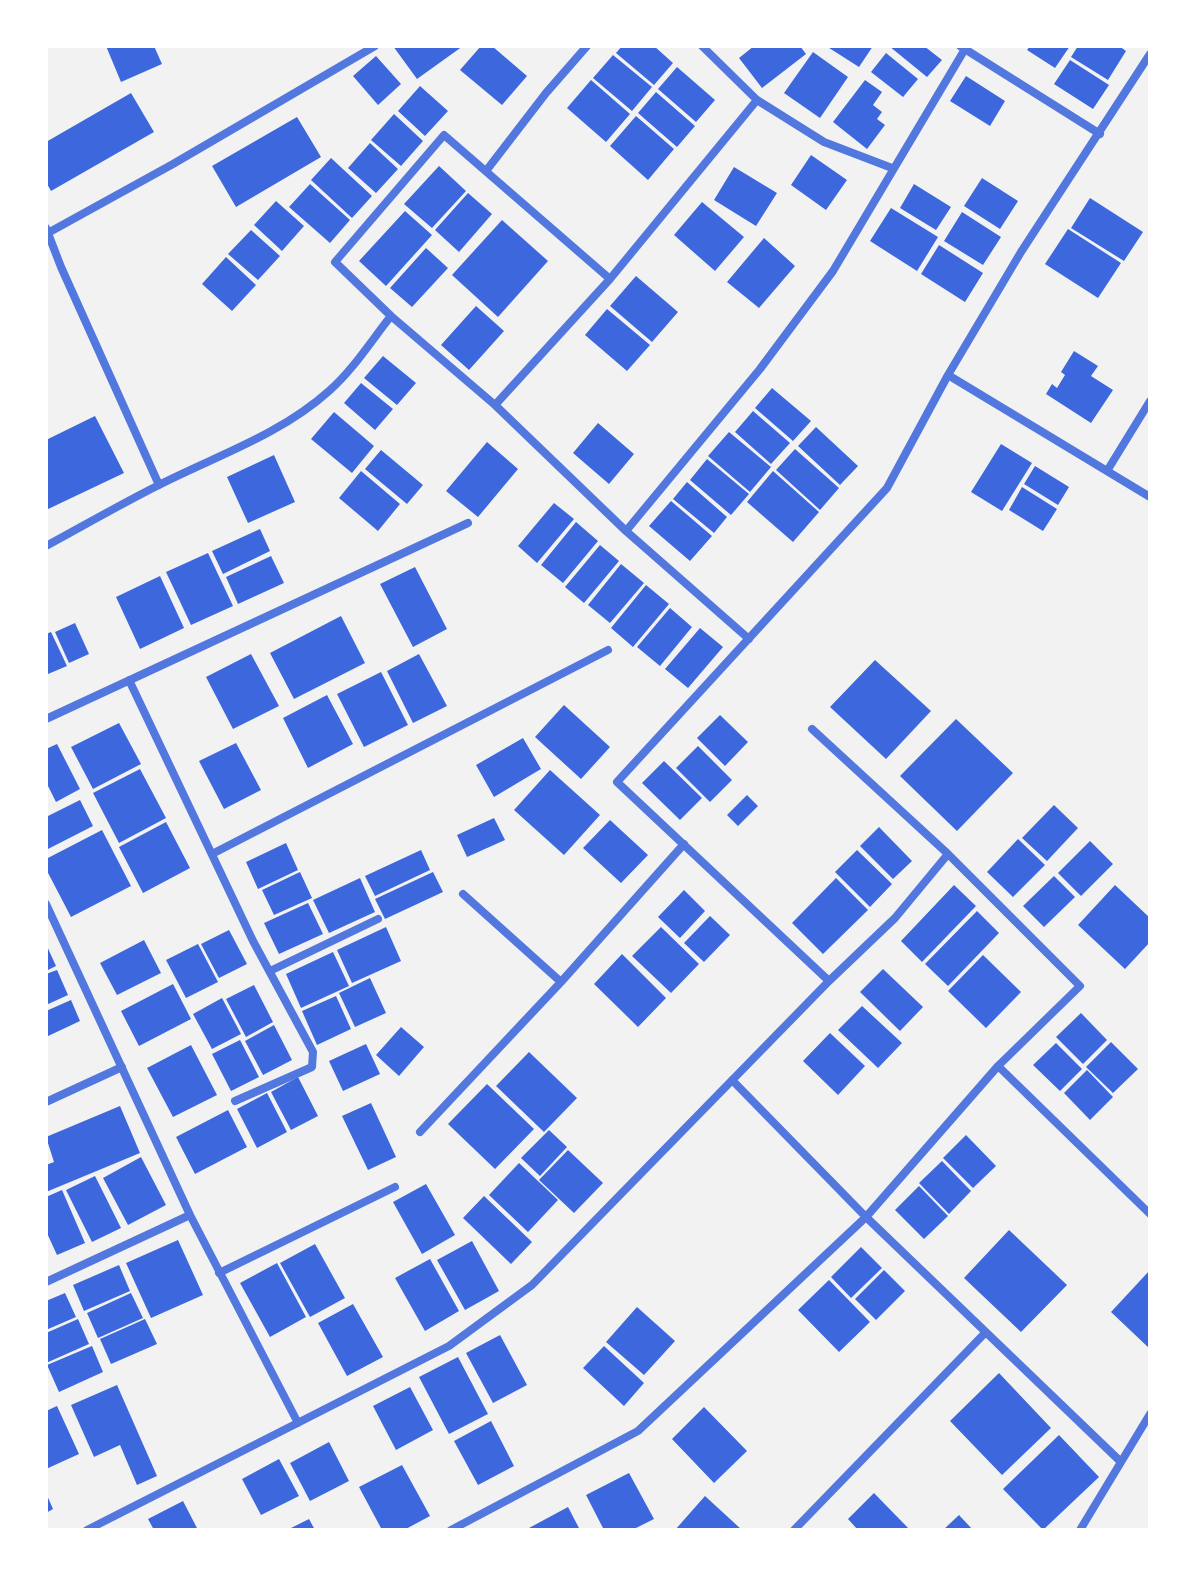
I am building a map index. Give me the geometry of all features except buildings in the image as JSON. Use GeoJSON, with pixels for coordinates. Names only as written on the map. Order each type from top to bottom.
{"type":"FeatureCollection","features":[{"type":"Feature","properties":{"kind":"street"},"geometry":{"type":"LineString","coordinates":[[486,171],[587,46]]}},
{"type":"Feature","properties":{"kind":"street"},"geometry":{"type":"LineString","coordinates":[[702,46],[757,100],[824,142],[892,168]]}},
{"type":"Feature","properties":{"kind":"street"},"geometry":{"type":"LineString","coordinates":[[159,485],[47,231],[370,48]]}},
{"type":"Feature","properties":{"kind":"street"},"geometry":{"type":"LineString","coordinates":[[626,531],[760,369],[824,283],[963,48],[1100,134]]}},
{"type":"Feature","properties":{"kind":"street"},"geometry":{"type":"LineString","coordinates":[[829,981],[617,782],[887,488],[948,375],[1021,252],[1150,54]]}},
{"type":"Feature","properties":{"kind":"street"},"geometry":{"type":"LineString","coordinates":[[495,405],[610,279],[757,100]]}},
{"type":"Feature","properties":{"kind":"street"},"geometry":{"type":"LineString","coordinates":[[610,279],[444,135],[335,262],[391,316],[495,405],[626,531],[749,639]]}},
{"type":"Feature","properties":{"kind":"street"},"geometry":{"type":"LineString","coordinates":[[46,546],[159,485],[261,437],[311,406],[350,369],[391,316]]}},
{"type":"Feature","properties":{"kind":"street"},"geometry":{"type":"LineString","coordinates":[[948,375],[1150,497]]}},
{"type":"Feature","properties":{"kind":"street"},"geometry":{"type":"LineString","coordinates":[[1107,471],[1150,401]]}},
{"type":"Feature","properties":{"kind":"street"},"geometry":{"type":"LineString","coordinates":[[46,719],[468,523]]}},
{"type":"Feature","properties":{"kind":"street"},"geometry":{"type":"LineString","coordinates":[[212,854],[608,650]]}},
{"type":"Feature","properties":{"kind":"street"},"geometry":{"type":"LineString","coordinates":[[129,680],[212,854],[313,1052],[312,1067],[235,1101]]}},
{"type":"Feature","properties":{"kind":"street"},"geometry":{"type":"LineString","coordinates":[[451,1530],[638,1431],[866,1217],[998,1066],[1080,986],[948,854],[812,729]]}},
{"type":"Feature","properties":{"kind":"street"},"geometry":{"type":"LineString","coordinates":[[420,1132],[561,982],[684,844]]}},
{"type":"Feature","properties":{"kind":"street"},"geometry":{"type":"LineString","coordinates":[[87,1530],[449,1346],[532,1285],[829,981],[895,918],[948,854]]}},
{"type":"Feature","properties":{"kind":"street"},"geometry":{"type":"LineString","coordinates":[[463,894],[561,982]]}},
{"type":"Feature","properties":{"kind":"street"},"geometry":{"type":"LineString","coordinates":[[47,909],[190,1215],[298,1423]]}},
{"type":"Feature","properties":{"kind":"street"},"geometry":{"type":"LineString","coordinates":[[270,971],[378,919]]}},
{"type":"Feature","properties":{"kind":"street"},"geometry":{"type":"LineString","coordinates":[[998,1066],[1150,1214]]}},
{"type":"Feature","properties":{"kind":"street"},"geometry":{"type":"LineString","coordinates":[[46,1102],[122,1067]]}},
{"type":"Feature","properties":{"kind":"street"},"geometry":{"type":"LineString","coordinates":[[732,1080],[866,1217],[1121,1462]]}},
{"type":"Feature","properties":{"kind":"street"},"geometry":{"type":"LineString","coordinates":[[219,1273],[395,1187]]}},
{"type":"Feature","properties":{"kind":"street"},"geometry":{"type":"LineString","coordinates":[[46,1282],[190,1215]]}},
{"type":"Feature","properties":{"kind":"street"},"geometry":{"type":"LineString","coordinates":[[794,1530],[985,1333]]}},
{"type":"Feature","properties":{"kind":"street"},"geometry":{"type":"LineString","coordinates":[[1080,1530],[1150,1414]]}}]}
